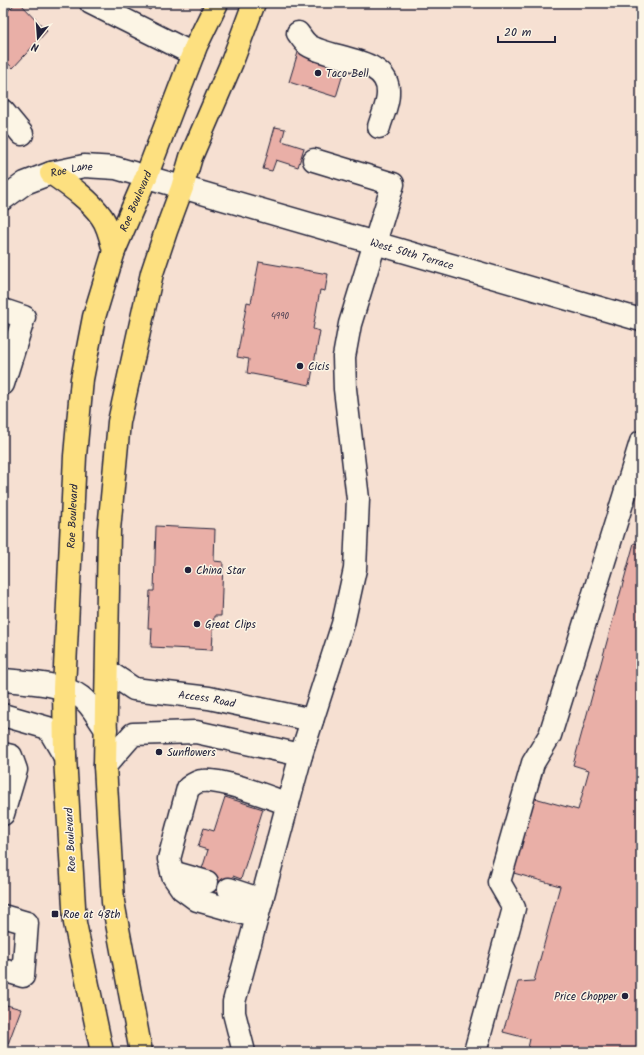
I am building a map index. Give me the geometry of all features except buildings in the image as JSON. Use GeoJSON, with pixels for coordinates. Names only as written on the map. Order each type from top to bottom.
{"type":"FeatureCollection","features":[{"type":"Feature","properties":{"kind":"main road","name":"Roe Boulevard"},"geometry":{"type":"LineString","coordinates":[[99,1046],[75,923],[65,757],[64,689],[75,456],[82,379],[94,317],[114,251],[146,177],[193,54],[217,3]]}},
{"type":"Feature","properties":{"kind":"main road"},"geometry":{"type":"LineString","coordinates":[[141,1052],[113,902],[105,766],[109,530],[119,422],[152,273],[168,224],[182,188],[191,157],[232,62],[254,3]]}},
{"type":"Feature","properties":{"kind":"main road"},"geometry":{"type":"LineString","coordinates":[[51,172],[77,192],[101,216],[109,233],[114,251]]}},
{"type":"Feature","properties":{"kind":"street"},"geometry":{"type":"LineString","coordinates":[[91,3],[193,54]]}},
{"type":"Feature","properties":{"kind":"street"},"geometry":{"type":"LineString","coordinates":[[298,33],[306,44],[318,50],[371,66],[381,73],[387,82],[388,94],[379,127]]}},
{"type":"Feature","properties":{"kind":"street"},"geometry":{"type":"LineString","coordinates":[[3,111],[22,134]]}},
{"type":"Feature","properties":{"kind":"street"},"geometry":{"type":"LineString","coordinates":[[244,1052],[234,1013],[234,1002],[301,755],[343,624],[355,569],[358,499],[345,389],[344,357],[350,324],[393,184],[314,160]]}},
{"type":"Feature","properties":{"kind":"street","name":"Roe Lane"},"geometry":{"type":"LineString","coordinates":[[3,199],[25,183],[51,172],[84,166],[116,168],[182,188]]}},
{"type":"Feature","properties":{"kind":"street","name":"West 50th Terrace"},"geometry":{"type":"LineString","coordinates":[[182,188],[641,320]]}},
{"type":"Feature","properties":{"kind":"street"},"geometry":{"type":"LineString","coordinates":[[3,310],[24,317],[3,384]]}},
{"type":"Feature","properties":{"kind":"street"},"geometry":{"type":"LineString","coordinates":[[475,1052],[514,908],[499,882],[533,763],[550,735],[641,442]]}},
{"type":"Feature","properties":{"kind":"street","name":"Access Road"},"geometry":{"type":"LineString","coordinates":[[107,671],[134,689],[209,698],[312,720]]}},
{"type":"Feature","properties":{"kind":"street"},"geometry":{"type":"LineString","coordinates":[[3,680],[41,683],[64,689],[81,697],[90,706],[106,729]]}},
{"type":"Feature","properties":{"kind":"street"},"geometry":{"type":"LineString","coordinates":[[3,715],[48,728],[65,757]]}},
{"type":"Feature","properties":{"kind":"street"},"geometry":{"type":"LineString","coordinates":[[105,766],[133,734],[196,732],[301,755]]}},
{"type":"Feature","properties":{"kind":"street"},"geometry":{"type":"LineString","coordinates":[[3,754],[11,756],[16,770],[3,814]]}},
{"type":"Feature","properties":{"kind":"street"},"geometry":{"type":"LineString","coordinates":[[260,908],[197,900],[182,889],[173,876],[169,859],[188,788],[201,781],[216,781],[288,804]]}},
{"type":"Feature","properties":{"kind":"street"},"geometry":{"type":"LineString","coordinates":[[172,872],[207,882]]}},
{"type":"Feature","properties":{"kind":"street"},"geometry":{"type":"LineString","coordinates":[[229,889],[260,908]]}},
{"type":"Feature","properties":{"kind":"street"},"geometry":{"type":"LineString","coordinates":[[3,916],[27,923],[23,976],[3,970]]}},
{"type":"Feature","properties":{"kind":"place","name":"Taco Bell"},"geometry":{"type":"Point","coordinates":[318,73]}},
{"type":"Feature","properties":{"kind":"place","name":"Cicis"},"geometry":{"type":"Point","coordinates":[300,366]}},
{"type":"Feature","properties":{"kind":"place","name":"China Star"},"geometry":{"type":"Point","coordinates":[188,570]}},
{"type":"Feature","properties":{"kind":"place","name":"Great Clips"},"geometry":{"type":"Point","coordinates":[197,624]}},
{"type":"Feature","properties":{"kind":"place","name":"Sunflowers"},"geometry":{"type":"Point","coordinates":[159,752]}},
{"type":"Feature","properties":{"kind":"place","name":"Roe at 48th"},"geometry":{"type":"Point","coordinates":[55,914]}},
{"type":"Feature","properties":{"kind":"place","name":"Price Chopper"},"geometry":{"type":"Point","coordinates":[625,996]}}]}
